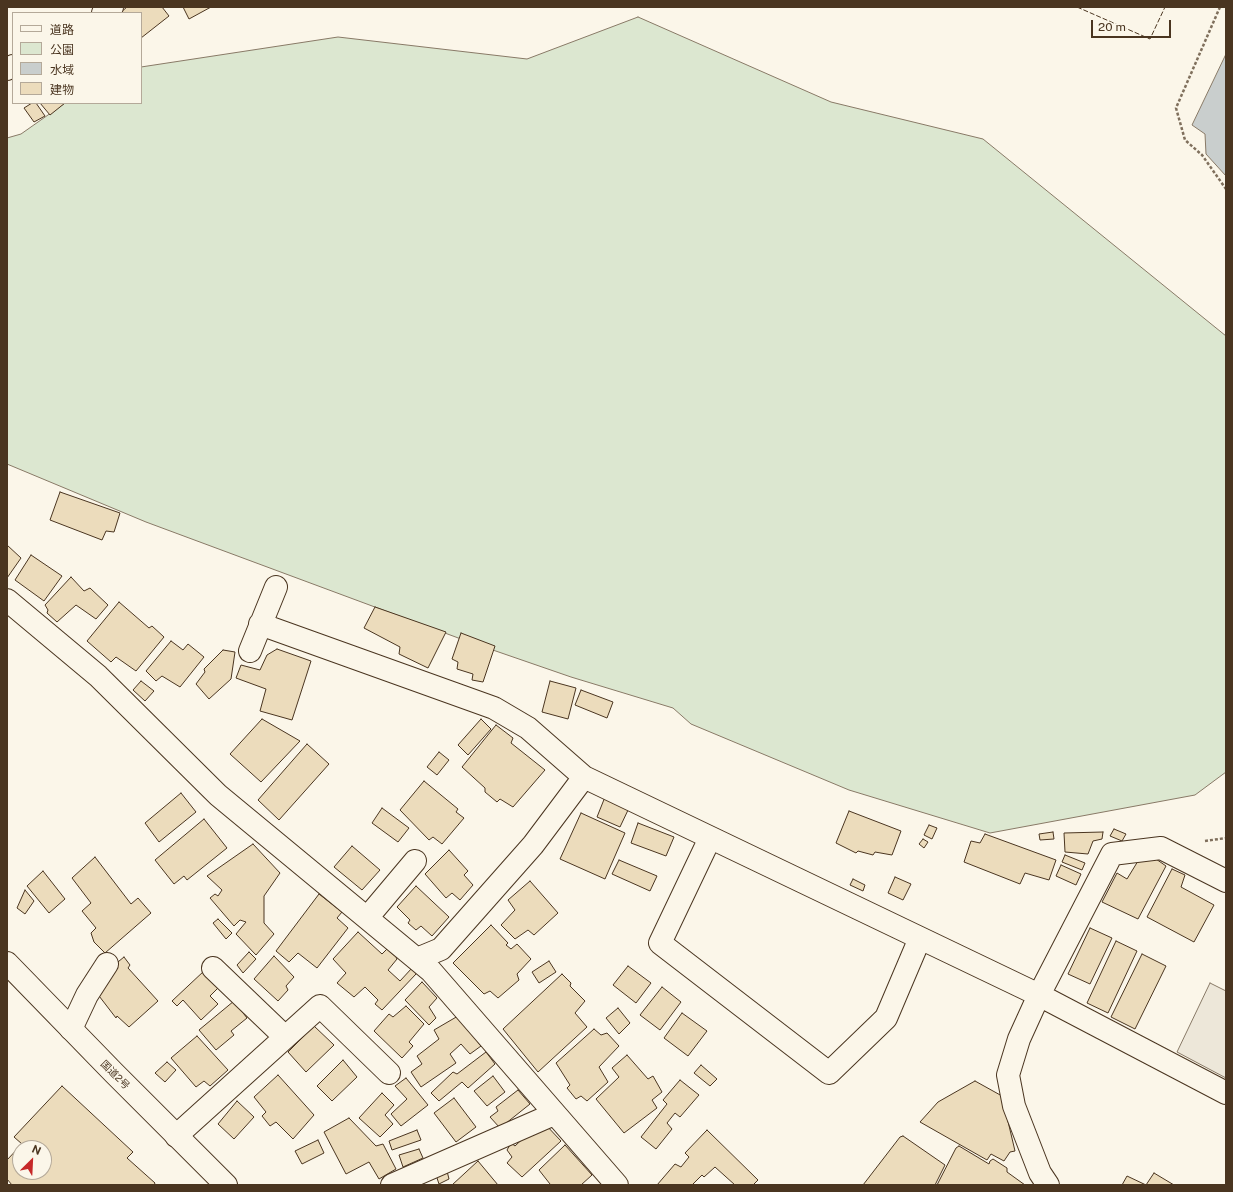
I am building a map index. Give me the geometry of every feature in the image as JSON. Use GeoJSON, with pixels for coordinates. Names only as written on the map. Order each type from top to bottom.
{"type":"FeatureCollection","features":[{"type":"Feature","properties":{"kind":"main road"},"geometry":{"type":"LineString","coordinates":[[250,651],[276,587]]}},
{"type":"Feature","properties":{"kind":"main road"},"geometry":{"type":"LineString","coordinates":[[7,600],[98,676],[218,795],[417,959],[441,982],[617,1185]]}},
{"type":"Feature","properties":{"kind":"main road"},"geometry":{"type":"LineString","coordinates":[[260,624],[494,708],[528,728],[584,778],[1039,995],[1226,1093]]}},
{"type":"Feature","properties":{"kind":"main road"},"geometry":{"type":"LineString","coordinates":[[417,959],[441,950],[533,845],[584,778]]}},
{"type":"Feature","properties":{"kind":"main road"},"geometry":{"type":"LineString","coordinates":[[710,838],[660,943],[829,1073],[886,1018],[920,938]]}},
{"type":"Feature","properties":{"kind":"main road"},"geometry":{"type":"LineString","coordinates":[[1048,1185],[1040,1173],[1014,1106],[1008,1075],[1019,1039],[1039,995],[1112,854],[1161,848],[1226,881]]}},
{"type":"Feature","properties":{"kind":"main road"},"geometry":{"type":"LineString","coordinates":[[367,918],[414,861]]}},
{"type":"Feature","properties":{"kind":"main road","name":"国道2号"},"geometry":{"type":"LineString","coordinates":[[7,963],[71,1030],[226,1185]]}},
{"type":"Feature","properties":{"kind":"main road"},"geometry":{"type":"LineString","coordinates":[[71,1030],[87,995],[107,964]]}},
{"type":"Feature","properties":{"kind":"main road"},"geometry":{"type":"LineString","coordinates":[[213,968],[285,1037]]}},
{"type":"Feature","properties":{"kind":"main road"},"geometry":{"type":"LineString","coordinates":[[176,1136],[320,1006],[389,1073]]}},
{"type":"Feature","properties":{"kind":"main road"},"geometry":{"type":"LineString","coordinates":[[392,1185],[554,1114]]}},
{"type":"Feature","properties":{"kind":"path"},"geometry":{"type":"LineString","coordinates":[[1220,7],[1176,108],[1185,140],[1202,155],[1226,188]]}},
{"type":"Feature","properties":{"kind":"green space"},"geometry":{"type":"Polygon","coordinates":[[[638,17],[831,102],[983,139],[1226,336],[1226,772],[1195,795],[990,833],[849,790],[691,724],[673,708],[571,677],[461,639],[146,522],[7,464],[7,138],[21,134],[64,104],[142,104],[142,67],[338,37],[527,59],[638,17]]]}},
{"type":"Feature","properties":{"kind":"shaded area"},"geometry":{"type":"Polygon","coordinates":[[[1210,983],[1226,991],[1226,1078],[1177,1052],[1210,983]]]}},
{"type":"Feature","properties":{"kind":"water"},"geometry":{"type":"Polygon","coordinates":[[[1226,54],[1226,176],[1206,154],[1205,134],[1192,125],[1226,54]]]}},
{"type":"Feature","properties":{"kind":"building"},"geometry":{"type":"Polygon","coordinates":[[[127,7],[162,7],[169,16],[142,37],[142,12],[121,12],[127,7]]]}},
{"type":"Feature","properties":{"kind":"building"},"geometry":{"type":"Polygon","coordinates":[[[183,7],[211,7],[189,19],[183,7]]]}},
{"type":"Feature","properties":{"kind":"building"},"geometry":{"type":"Polygon","coordinates":[[[30,104],[37,104],[45,116],[34,122],[24,108],[30,104]]]}},
{"type":"Feature","properties":{"kind":"building"},"geometry":{"type":"Polygon","coordinates":[[[41,104],[64,104],[50,115],[41,104]]]}},
{"type":"Feature","properties":{"kind":"building"},"geometry":{"type":"Polygon","coordinates":[[[60,492],[120,513],[114,532],[106,531],[102,540],[50,520],[60,492]]]}},
{"type":"Feature","properties":{"kind":"building"},"geometry":{"type":"Polygon","coordinates":[[[7,545],[21,558],[7,578],[7,545]]]}},
{"type":"Feature","properties":{"kind":"building"},"geometry":{"type":"Polygon","coordinates":[[[31,555],[62,576],[44,601],[15,580],[31,555]]]}},
{"type":"Feature","properties":{"kind":"building"},"geometry":{"type":"Polygon","coordinates":[[[71,577],[84,591],[90,588],[108,605],[96,619],[76,605],[57,622],[47,613],[48,610],[45,605],[71,577]]]}},
{"type":"Feature","properties":{"kind":"building"},"geometry":{"type":"Polygon","coordinates":[[[119,602],[149,628],[152,626],[164,637],[136,671],[116,657],[111,662],[87,641],[119,602]]]}},
{"type":"Feature","properties":{"kind":"building"},"geometry":{"type":"Polygon","coordinates":[[[375,607],[446,632],[428,668],[399,654],[400,647],[364,628],[375,607]]]}},
{"type":"Feature","properties":{"kind":"building"},"geometry":{"type":"Polygon","coordinates":[[[461,633],[495,646],[483,682],[472,680],[473,674],[457,669],[458,662],[452,659],[461,633]]]}},
{"type":"Feature","properties":{"kind":"building"},"geometry":{"type":"Polygon","coordinates":[[[171,641],[183,650],[188,644],[204,657],[180,687],[162,676],[156,681],[146,671],[171,641]]]}},
{"type":"Feature","properties":{"kind":"building"},"geometry":{"type":"Polygon","coordinates":[[[277,649],[311,661],[292,720],[260,711],[266,689],[236,678],[241,665],[260,670],[267,655],[277,649]]]}},
{"type":"Feature","properties":{"kind":"building"},"geometry":{"type":"Polygon","coordinates":[[[223,650],[235,652],[231,679],[209,699],[196,684],[205,672],[204,669],[223,650]]]}},
{"type":"Feature","properties":{"kind":"building"},"geometry":{"type":"Polygon","coordinates":[[[141,681],[154,691],[145,701],[133,690],[141,681]]]}},
{"type":"Feature","properties":{"kind":"building"},"geometry":{"type":"Polygon","coordinates":[[[550,681],[576,688],[568,719],[542,712],[550,681]]]}},
{"type":"Feature","properties":{"kind":"building"},"geometry":{"type":"Polygon","coordinates":[[[581,690],[613,702],[607,718],[575,705],[581,690]]]}},
{"type":"Feature","properties":{"kind":"building"},"geometry":{"type":"Polygon","coordinates":[[[262,719],[300,741],[261,782],[230,754],[262,719]]]}},
{"type":"Feature","properties":{"kind":"building"},"geometry":{"type":"Polygon","coordinates":[[[481,719],[491,729],[468,755],[458,745],[481,719]]]}},
{"type":"Feature","properties":{"kind":"building"},"geometry":{"type":"Polygon","coordinates":[[[496,725],[513,738],[511,743],[545,770],[513,807],[500,799],[497,802],[485,792],[485,788],[462,767],[496,725]]]}},
{"type":"Feature","properties":{"kind":"building"},"geometry":{"type":"Polygon","coordinates":[[[307,744],[329,764],[279,820],[258,800],[307,744]]]}},
{"type":"Feature","properties":{"kind":"building"},"geometry":{"type":"Polygon","coordinates":[[[439,752],[449,760],[437,775],[427,767],[439,752]]]}},
{"type":"Feature","properties":{"kind":"building"},"geometry":{"type":"Polygon","coordinates":[[[424,781],[458,809],[456,812],[464,818],[442,844],[433,837],[429,840],[400,810],[424,781]]]}},
{"type":"Feature","properties":{"kind":"building"},"geometry":{"type":"Polygon","coordinates":[[[181,793],[196,812],[159,842],[145,823],[181,793]]]}},
{"type":"Feature","properties":{"kind":"building"},"geometry":{"type":"Polygon","coordinates":[[[605,797],[629,808],[620,827],[597,817],[605,797]]]}},
{"type":"Feature","properties":{"kind":"building"},"geometry":{"type":"Polygon","coordinates":[[[382,808],[409,828],[398,842],[372,823],[382,808]]]}},
{"type":"Feature","properties":{"kind":"building"},"geometry":{"type":"Polygon","coordinates":[[[849,811],[901,831],[892,855],[875,852],[873,855],[858,851],[856,853],[836,843],[849,811]]]}},
{"type":"Feature","properties":{"kind":"building"},"geometry":{"type":"Polygon","coordinates":[[[581,813],[625,833],[605,879],[560,859],[581,813]]]}},
{"type":"Feature","properties":{"kind":"building"},"geometry":{"type":"Polygon","coordinates":[[[204,819],[227,848],[187,880],[184,876],[174,884],[155,860],[204,819]]]}},
{"type":"Feature","properties":{"kind":"building"},"geometry":{"type":"Polygon","coordinates":[[[638,823],[674,837],[666,856],[631,843],[638,823]]]}},
{"type":"Feature","properties":{"kind":"building"},"geometry":{"type":"Polygon","coordinates":[[[929,825],[937,828],[932,839],[924,835],[929,825]]]}},
{"type":"Feature","properties":{"kind":"building"},"geometry":{"type":"Polygon","coordinates":[[[1114,829],[1126,834],[1122,841],[1110,836],[1114,829]]]}},
{"type":"Feature","properties":{"kind":"building"},"geometry":{"type":"Polygon","coordinates":[[[1053,832],[1054,839],[1040,840],[1039,834],[1053,832]]]}},
{"type":"Feature","properties":{"kind":"building"},"geometry":{"type":"Polygon","coordinates":[[[1103,832],[1102,839],[1093,841],[1088,854],[1065,852],[1064,833],[1103,832]]]}},
{"type":"Feature","properties":{"kind":"building"},"geometry":{"type":"Polygon","coordinates":[[[985,834],[1056,860],[1049,880],[1025,873],[1020,884],[964,862],[971,841],[980,843],[985,834]]]}},
{"type":"Feature","properties":{"kind":"building"},"geometry":{"type":"Polygon","coordinates":[[[923,839],[928,842],[924,848],[919,844],[923,839]]]}},
{"type":"Feature","properties":{"kind":"building"},"geometry":{"type":"Polygon","coordinates":[[[253,844],[280,873],[264,896],[264,923],[274,934],[256,955],[236,934],[246,922],[240,920],[234,926],[210,898],[215,894],[218,896],[222,890],[207,876],[253,844]]]}},
{"type":"Feature","properties":{"kind":"building"},"geometry":{"type":"Polygon","coordinates":[[[352,846],[380,870],[362,890],[334,867],[352,846]]]}},
{"type":"Feature","properties":{"kind":"building"},"geometry":{"type":"Polygon","coordinates":[[[449,850],[468,871],[464,875],[473,885],[460,900],[452,893],[446,898],[425,874],[449,850]]]}},
{"type":"Feature","properties":{"kind":"building"},"geometry":{"type":"Polygon","coordinates":[[[1065,855],[1085,863],[1082,870],[1062,862],[1065,855]]]}},
{"type":"Feature","properties":{"kind":"building"},"geometry":{"type":"Polygon","coordinates":[[[95,857],[131,904],[138,898],[151,913],[105,953],[94,942],[91,933],[96,928],[82,911],[91,903],[72,878],[95,857]]]}},
{"type":"Feature","properties":{"kind":"building"},"geometry":{"type":"Polygon","coordinates":[[[1156,859],[1166,866],[1138,919],[1102,902],[1117,873],[1127,879],[1138,861],[1156,859]]]}},
{"type":"Feature","properties":{"kind":"building"},"geometry":{"type":"Polygon","coordinates":[[[619,860],[657,876],[650,891],[612,874],[619,860]]]}},
{"type":"Feature","properties":{"kind":"building"},"geometry":{"type":"Polygon","coordinates":[[[1061,865],[1081,874],[1076,885],[1056,876],[1061,865]]]}},
{"type":"Feature","properties":{"kind":"building"},"geometry":{"type":"Polygon","coordinates":[[[1172,869],[1185,875],[1181,887],[1214,905],[1194,942],[1147,917],[1172,869]]]}},
{"type":"Feature","properties":{"kind":"building"},"geometry":{"type":"Polygon","coordinates":[[[43,871],[65,899],[49,913],[27,886],[43,871]]]}},
{"type":"Feature","properties":{"kind":"building"},"geometry":{"type":"Polygon","coordinates":[[[895,877],[911,884],[903,900],[888,893],[895,877]]]}},
{"type":"Feature","properties":{"kind":"building"},"geometry":{"type":"Polygon","coordinates":[[[853,879],[865,885],[863,891],[850,885],[853,879]]]}},
{"type":"Feature","properties":{"kind":"building"},"geometry":{"type":"Polygon","coordinates":[[[530,881],[558,913],[534,935],[528,930],[515,939],[501,925],[515,910],[508,900],[530,881]]]}},
{"type":"Feature","properties":{"kind":"building"},"geometry":{"type":"Polygon","coordinates":[[[416,886],[449,917],[432,936],[421,926],[416,930],[408,923],[410,920],[397,907],[416,886]]]}},
{"type":"Feature","properties":{"kind":"building"},"geometry":{"type":"Polygon","coordinates":[[[25,890],[34,901],[25,914],[17,908],[25,890]]]}},
{"type":"Feature","properties":{"kind":"building"},"geometry":{"type":"Polygon","coordinates":[[[319,894],[342,912],[337,918],[348,928],[317,968],[298,953],[289,962],[276,951],[319,894]]]}},
{"type":"Feature","properties":{"kind":"building"},"geometry":{"type":"Polygon","coordinates":[[[218,919],[232,933],[226,939],[213,923],[218,919]]]}},
{"type":"Feature","properties":{"kind":"building"},"geometry":{"type":"Polygon","coordinates":[[[491,925],[508,943],[506,945],[511,949],[517,944],[531,959],[517,974],[519,980],[498,998],[490,991],[484,994],[453,963],[491,925]]]}},
{"type":"Feature","properties":{"kind":"building"},"geometry":{"type":"Polygon","coordinates":[[[1090,928],[1112,938],[1090,984],[1068,974],[1090,928]]]}},
{"type":"Feature","properties":{"kind":"building"},"geometry":{"type":"Polygon","coordinates":[[[358,932],[382,954],[387,949],[396,957],[397,959],[388,970],[400,981],[412,968],[416,971],[416,974],[382,1010],[375,1004],[378,1000],[365,987],[354,997],[337,983],[346,973],[333,959],[358,932]]]}},
{"type":"Feature","properties":{"kind":"building"},"geometry":{"type":"Polygon","coordinates":[[[1116,941],[1137,951],[1108,1013],[1087,1003],[1116,941]]]}},
{"type":"Feature","properties":{"kind":"building"},"geometry":{"type":"Polygon","coordinates":[[[249,952],[256,959],[243,973],[237,965],[249,952]]]}},
{"type":"Feature","properties":{"kind":"building"},"geometry":{"type":"Polygon","coordinates":[[[1142,954],[1166,966],[1135,1029],[1111,1017],[1142,954]]]}},
{"type":"Feature","properties":{"kind":"building"},"geometry":{"type":"Polygon","coordinates":[[[274,956],[294,977],[286,986],[288,990],[278,1001],[254,979],[274,956]]]}},
{"type":"Feature","properties":{"kind":"building"},"geometry":{"type":"Polygon","coordinates":[[[124,957],[130,965],[128,968],[158,1001],[129,1027],[117,1016],[116,1018],[96,992],[113,966],[124,957]]]}},
{"type":"Feature","properties":{"kind":"building"},"geometry":{"type":"Polygon","coordinates":[[[549,961],[556,972],[539,983],[532,972],[549,961]]]}},
{"type":"Feature","properties":{"kind":"building"},"geometry":{"type":"Polygon","coordinates":[[[628,966],[651,983],[636,1003],[613,985],[628,966]]]}},
{"type":"Feature","properties":{"kind":"building"},"geometry":{"type":"Polygon","coordinates":[[[204,971],[218,988],[210,996],[218,1004],[201,1020],[183,1000],[177,1006],[172,1001],[204,971]]]}},
{"type":"Feature","properties":{"kind":"building"},"geometry":{"type":"Polygon","coordinates":[[[562,974],[571,983],[570,986],[585,1001],[575,1013],[587,1027],[538,1072],[503,1029],[562,974]]]}},
{"type":"Feature","properties":{"kind":"building"},"geometry":{"type":"Polygon","coordinates":[[[422,982],[437,998],[429,1007],[436,1018],[429,1025],[405,1000],[422,982]]]}},
{"type":"Feature","properties":{"kind":"building"},"geometry":{"type":"Polygon","coordinates":[[[662,987],[681,1002],[660,1030],[640,1015],[662,987]]]}},
{"type":"Feature","properties":{"kind":"building"},"geometry":{"type":"Polygon","coordinates":[[[234,1001],[247,1018],[231,1031],[234,1035],[216,1050],[199,1030],[234,1001]]]}},
{"type":"Feature","properties":{"kind":"building"},"geometry":{"type":"Polygon","coordinates":[[[406,1006],[424,1024],[409,1042],[413,1046],[402,1058],[374,1031],[389,1014],[393,1017],[406,1006]]]}},
{"type":"Feature","properties":{"kind":"building"},"geometry":{"type":"Polygon","coordinates":[[[618,1008],[630,1023],[619,1034],[606,1018],[618,1008]]]}},
{"type":"Feature","properties":{"kind":"building"},"geometry":{"type":"Polygon","coordinates":[[[682,1013],[707,1031],[688,1056],[664,1038],[682,1013]]]}},
{"type":"Feature","properties":{"kind":"building"},"geometry":{"type":"Polygon","coordinates":[[[458,1016],[481,1046],[470,1054],[461,1044],[450,1054],[456,1063],[421,1087],[411,1072],[422,1064],[417,1056],[439,1039],[434,1030],[458,1016]]]}},
{"type":"Feature","properties":{"kind":"building"},"geometry":{"type":"Polygon","coordinates":[[[314,1026],[334,1045],[306,1072],[288,1052],[314,1026]]]}},
{"type":"Feature","properties":{"kind":"building"},"geometry":{"type":"Polygon","coordinates":[[[594,1029],[601,1035],[607,1033],[619,1046],[599,1067],[608,1082],[587,1101],[581,1096],[576,1099],[567,1088],[570,1085],[556,1063],[594,1029]]]}},
{"type":"Feature","properties":{"kind":"building"},"geometry":{"type":"Polygon","coordinates":[[[197,1036],[228,1070],[210,1086],[204,1081],[196,1087],[171,1058],[197,1036]]]}},
{"type":"Feature","properties":{"kind":"building"},"geometry":{"type":"Polygon","coordinates":[[[486,1052],[495,1064],[468,1088],[462,1082],[439,1101],[431,1093],[453,1072],[457,1074],[486,1052]]]}},
{"type":"Feature","properties":{"kind":"building"},"geometry":{"type":"Polygon","coordinates":[[[627,1055],[648,1079],[653,1076],[662,1092],[652,1100],[657,1108],[624,1133],[596,1099],[619,1077],[612,1068],[627,1055]]]}},
{"type":"Feature","properties":{"kind":"building"},"geometry":{"type":"Polygon","coordinates":[[[343,1060],[357,1077],[332,1101],[317,1086],[343,1060]]]}},
{"type":"Feature","properties":{"kind":"building"},"geometry":{"type":"Polygon","coordinates":[[[167,1062],[176,1070],[165,1082],[155,1073],[167,1062]]]}},
{"type":"Feature","properties":{"kind":"building"},"geometry":{"type":"Polygon","coordinates":[[[701,1065],[717,1079],[710,1086],[694,1073],[701,1065]]]}},
{"type":"Feature","properties":{"kind":"building"},"geometry":{"type":"Polygon","coordinates":[[[278,1075],[314,1115],[293,1139],[276,1122],[270,1126],[262,1116],[266,1112],[254,1097],[278,1075]]]}},
{"type":"Feature","properties":{"kind":"building"},"geometry":{"type":"Polygon","coordinates":[[[493,1076],[505,1092],[487,1106],[474,1091],[493,1076]]]}},
{"type":"Feature","properties":{"kind":"building"},"geometry":{"type":"Polygon","coordinates":[[[406,1078],[428,1105],[401,1126],[391,1114],[407,1099],[395,1086],[406,1078]]]}},
{"type":"Feature","properties":{"kind":"building"},"geometry":{"type":"Polygon","coordinates":[[[680,1080],[699,1095],[680,1117],[675,1113],[667,1123],[672,1129],[656,1149],[641,1137],[667,1104],[663,1100],[680,1080]]]}},
{"type":"Feature","properties":{"kind":"building"},"geometry":{"type":"Polygon","coordinates":[[[975,1081],[1002,1096],[1015,1151],[1010,1152],[1004,1161],[991,1154],[987,1160],[920,1122],[938,1102],[975,1081]]]}},
{"type":"Feature","properties":{"kind":"building"},"geometry":{"type":"Polygon","coordinates":[[[62,1086],[133,1152],[127,1158],[155,1183],[154,1185],[12,1185],[7,1179],[7,1160],[12,1155],[12,1180],[52,1180],[52,1140],[17,1140],[14,1137],[62,1086]]]}},
{"type":"Feature","properties":{"kind":"building"},"geometry":{"type":"Polygon","coordinates":[[[518,1090],[530,1104],[500,1128],[490,1117],[498,1111],[496,1107],[518,1090]]]}},
{"type":"Feature","properties":{"kind":"building"},"geometry":{"type":"Polygon","coordinates":[[[382,1093],[394,1105],[385,1115],[393,1124],[380,1137],[359,1118],[382,1093]]]}},
{"type":"Feature","properties":{"kind":"building"},"geometry":{"type":"Polygon","coordinates":[[[454,1098],[476,1127],[456,1142],[434,1113],[454,1098]]]}},
{"type":"Feature","properties":{"kind":"building"},"geometry":{"type":"Polygon","coordinates":[[[237,1101],[254,1117],[234,1139],[218,1124],[237,1101]]]}},
{"type":"Feature","properties":{"kind":"building"},"geometry":{"type":"Polygon","coordinates":[[[349,1118],[376,1146],[383,1144],[396,1169],[379,1179],[369,1162],[346,1174],[324,1132],[349,1118]]]}},
{"type":"Feature","properties":{"kind":"building"},"geometry":{"type":"Polygon","coordinates":[[[545,1124],[561,1141],[522,1177],[507,1163],[512,1157],[507,1150],[511,1143],[515,1146],[532,1130],[545,1124]]]}},
{"type":"Feature","properties":{"kind":"building"},"geometry":{"type":"Polygon","coordinates":[[[417,1130],[421,1140],[392,1150],[389,1141],[417,1130]]]}},
{"type":"Feature","properties":{"kind":"building"},"geometry":{"type":"Polygon","coordinates":[[[707,1130],[758,1180],[753,1185],[735,1185],[715,1167],[704,1177],[702,1175],[692,1185],[657,1185],[675,1164],[681,1167],[689,1157],[685,1153],[707,1130]]]}},
{"type":"Feature","properties":{"kind":"building"},"geometry":{"type":"Polygon","coordinates":[[[903,1136],[945,1165],[935,1185],[863,1185],[900,1137],[903,1136]]]}},
{"type":"Feature","properties":{"kind":"building"},"geometry":{"type":"Polygon","coordinates":[[[318,1140],[324,1153],[302,1164],[295,1151],[318,1140]]]}},
{"type":"Feature","properties":{"kind":"building"},"geometry":{"type":"Polygon","coordinates":[[[565,1145],[592,1175],[581,1185],[549,1185],[550,1184],[539,1170],[565,1145]]]}},
{"type":"Feature","properties":{"kind":"building"},"geometry":{"type":"Polygon","coordinates":[[[959,1146],[989,1164],[993,1159],[1007,1168],[1007,1172],[1025,1185],[937,1185],[956,1148],[959,1146]]]}},
{"type":"Feature","properties":{"kind":"building"},"geometry":{"type":"Polygon","coordinates":[[[419,1149],[423,1158],[403,1167],[399,1155],[419,1149]]]}},
{"type":"Feature","properties":{"kind":"building"},"geometry":{"type":"Polygon","coordinates":[[[478,1161],[498,1185],[452,1185],[478,1161]]]}},
{"type":"Feature","properties":{"kind":"building"},"geometry":{"type":"Polygon","coordinates":[[[447,1171],[449,1179],[439,1184],[436,1175],[447,1171]]]}},
{"type":"Feature","properties":{"kind":"building"},"geometry":{"type":"Polygon","coordinates":[[[1154,1173],[1174,1185],[1146,1185],[1154,1173]]]}},
{"type":"Feature","properties":{"kind":"building"},"geometry":{"type":"Polygon","coordinates":[[[1127,1176],[1146,1185],[1122,1185],[1127,1176]]]}},
{"type":"Feature","properties":{"kind":"fence"},"geometry":{"type":"LineString","coordinates":[[1077,7],[1150,39],[1165,7]]}}]}
